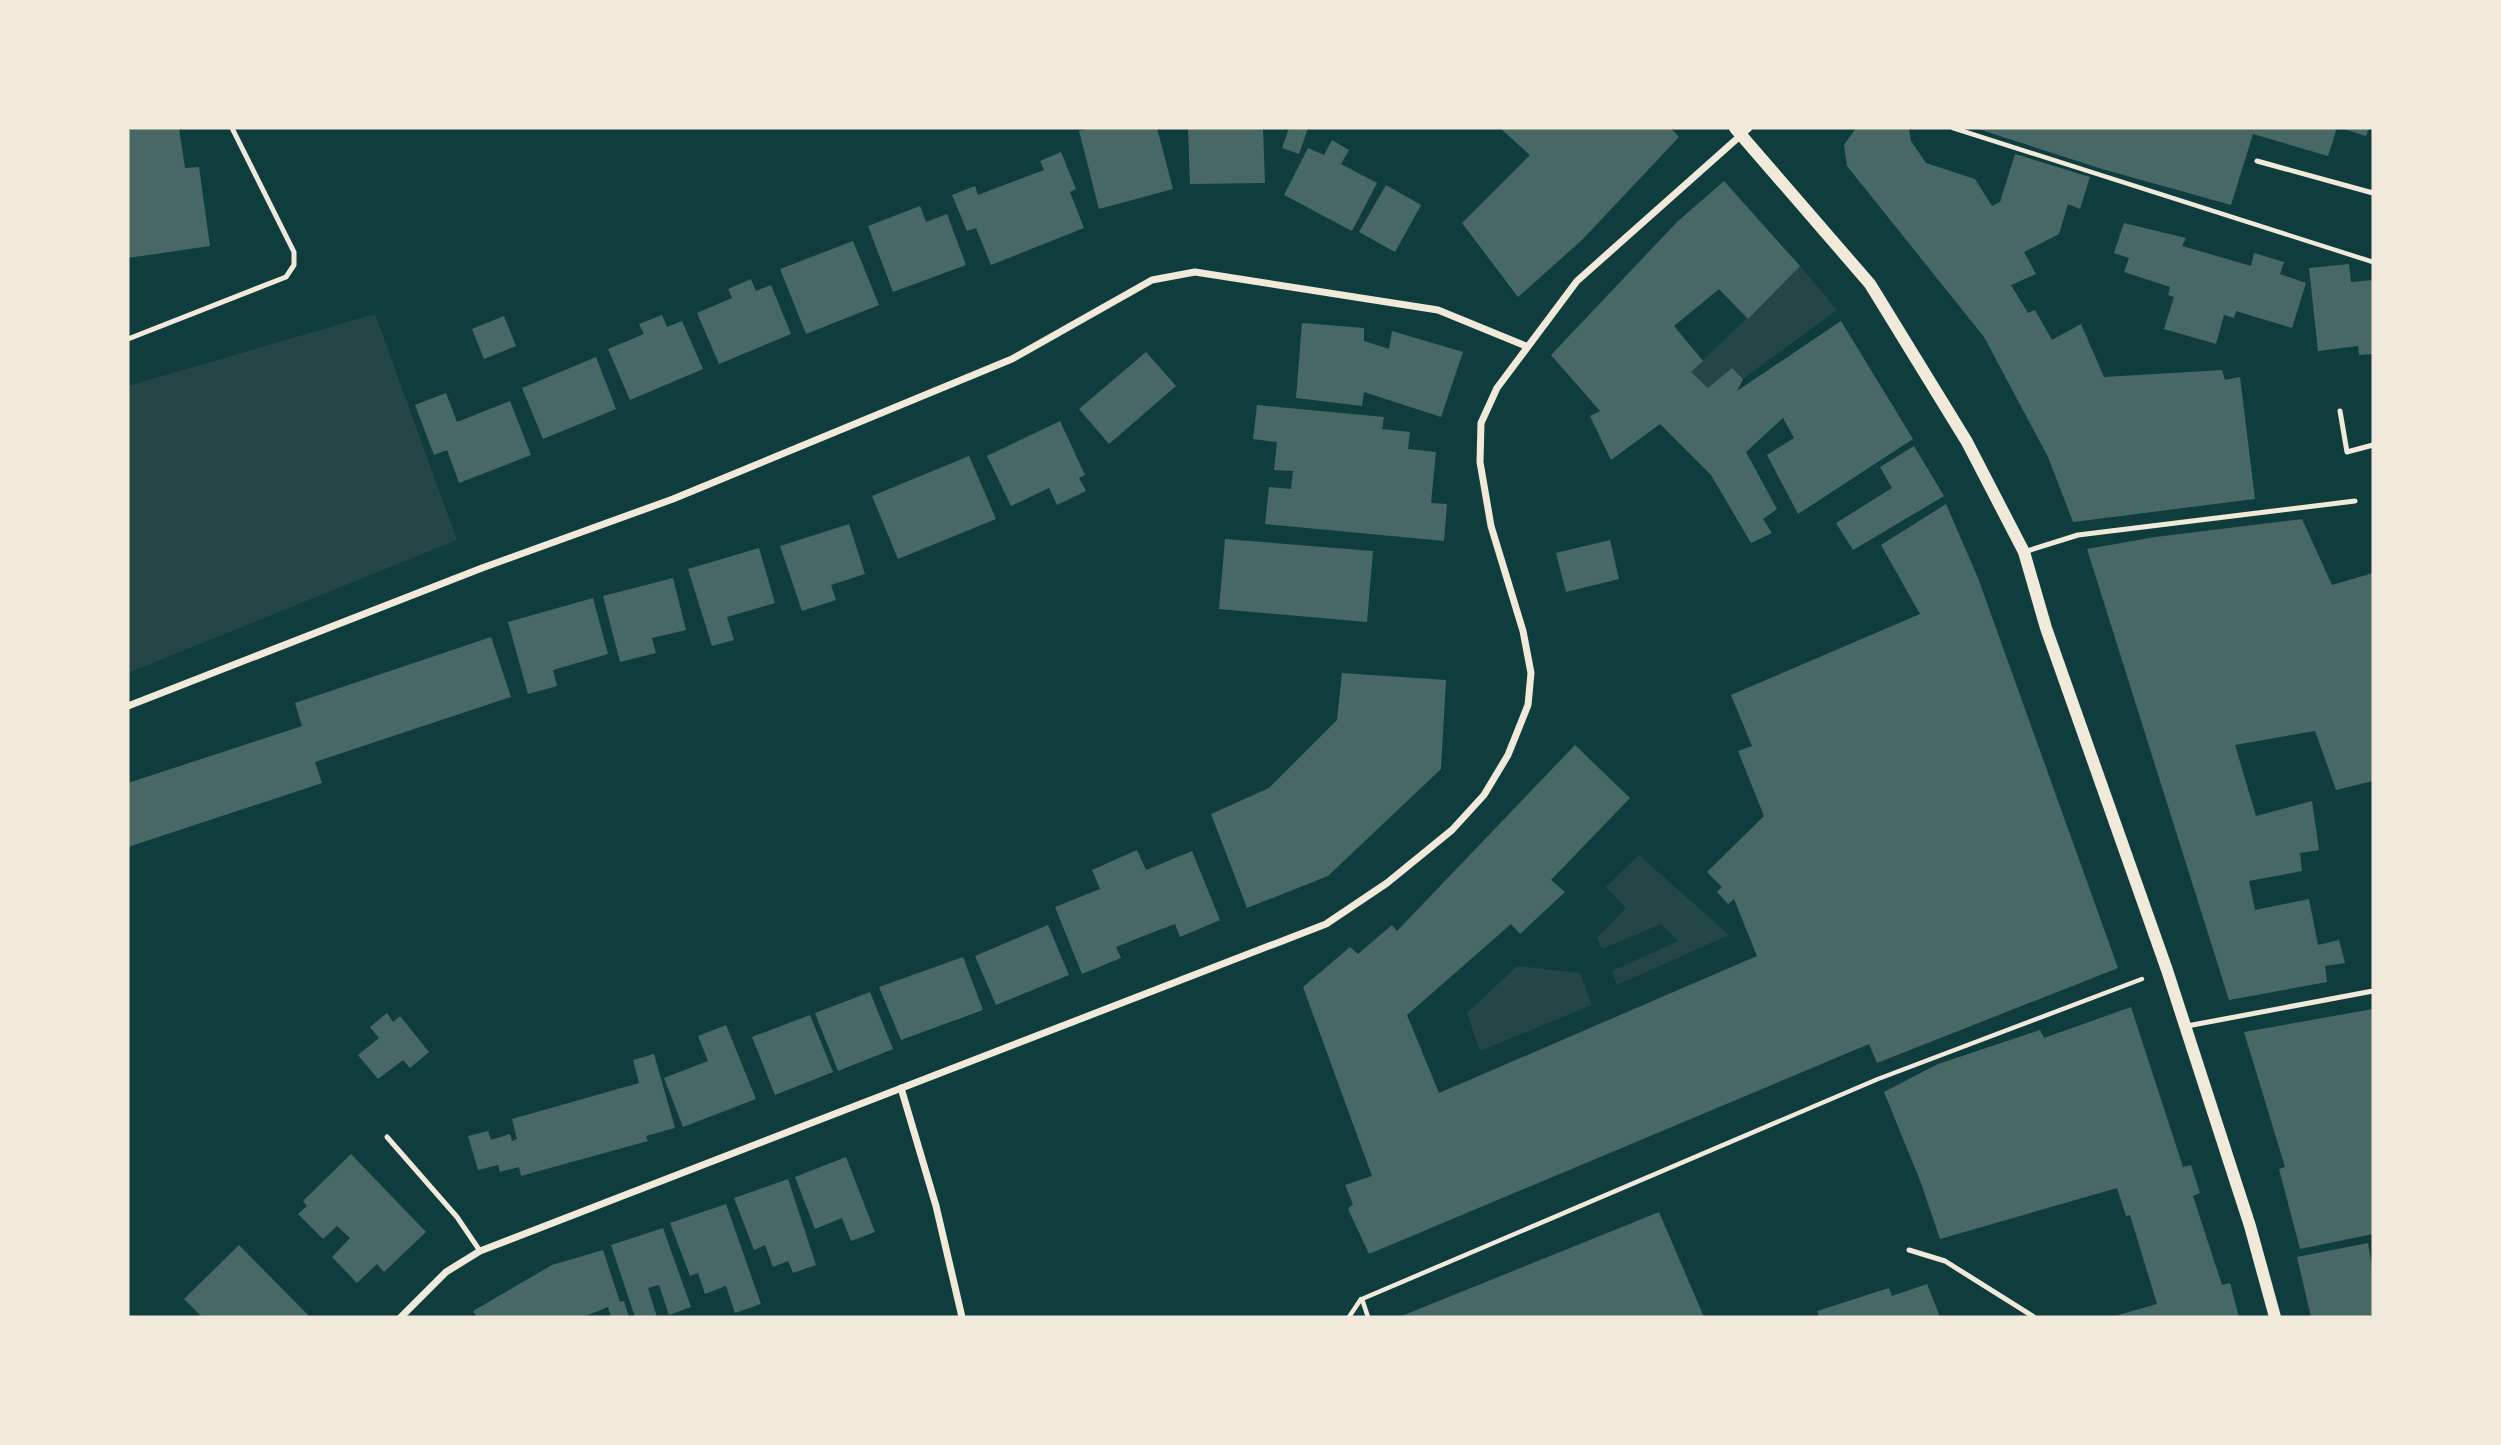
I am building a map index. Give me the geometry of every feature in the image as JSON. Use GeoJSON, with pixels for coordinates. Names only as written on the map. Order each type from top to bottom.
{"type":"FeatureCollection","features":[{"type":"Feature","properties":{"kind":"street"},"geometry":{"type":"LineString","coordinates":[[401,1317],[446,1272],[480,1251],[1326,924],[1387,883],[1452,830],[1483,796],[1508,755],[1528,705],[1531,673],[1522,631],[1491,526],[1480,462],[1481,423],[1497,388],[1577,281],[1742,130],[1870,284],[1967,442],[2024,552],[2046,628],[2167,970],[2250,1226],[2272,1316]]}},
{"type":"Feature","properties":{"kind":"street"},"geometry":{"type":"LineString","coordinates":[[128,706],[482,568],[673,499],[1012,359],[1152,280],[1195,272],[1438,310],[1526,346]]}},
{"type":"Feature","properties":{"kind":"street"},"geometry":{"type":"LineString","coordinates":[[901,1088],[936,1206],[962,1317]]}},
{"type":"Feature","properties":{"kind":"lane"},"geometry":{"type":"LineString","coordinates":[[128,339],[292,272],[294,252],[232,128]]}},
{"type":"Feature","properties":{"kind":"lane"},"geometry":{"type":"LineString","coordinates":[[2257,160],[2373,192]]}},
{"type":"Feature","properties":{"kind":"lane"},"geometry":{"type":"LineString","coordinates":[[2340,411],[2347,452],[2373,445]]}},
{"type":"Feature","properties":{"kind":"lane"},"geometry":{"type":"LineString","coordinates":[[2024,552],[2078,535],[2355,501]]}},
{"type":"Feature","properties":{"kind":"lane"},"geometry":{"type":"LineString","coordinates":[[2184,1027],[2373,991]]}},
{"type":"Feature","properties":{"kind":"lane"},"geometry":{"type":"LineString","coordinates":[[387,1137],[457,1217],[480,1251]]}},
{"type":"Feature","properties":{"kind":"lane"},"geometry":{"type":"LineString","coordinates":[[1909,1250],[1945,1261],[2034,1317]]}},
{"type":"Feature","properties":{"kind":"path"},"geometry":{"type":"LineString","coordinates":[[1953,128],[2373,262]]}},
{"type":"Feature","properties":{"kind":"path"},"geometry":{"type":"LineString","coordinates":[[1349,1317],[1362,1298],[1878,1079],[2167,970]]}},
{"type":"Feature","properties":{"kind":"path"},"geometry":{"type":"LineString","coordinates":[[1362,1298],[1368,1317]]}},
{"type":"Feature","properties":{"kind":"shaded area"},"geometry":{"type":"Polygon","coordinates":[[[1800,266],[1837,310],[1743,379],[1732,368],[1708,388],[1691,372],[1800,266]]]}},
{"type":"Feature","properties":{"kind":"shaded area"},"geometry":{"type":"Polygon","coordinates":[[[375,314],[457,540],[128,673],[128,386],[375,314]]]}},
{"type":"Feature","properties":{"kind":"shaded area"},"geometry":{"type":"Polygon","coordinates":[[[1639,855],[1729,935],[1617,985],[1612,971],[1678,941],[1661,924],[1602,949],[1597,938],[1626,908],[1606,887],[1639,855]]]}},
{"type":"Feature","properties":{"kind":"shaded area"},"geometry":{"type":"Polygon","coordinates":[[[1517,966],[1580,973],[1592,1005],[1480,1051],[1467,1013],[1517,966]]]}},
{"type":"Feature","properties":{"kind":"building"},"geometry":{"type":"Polygon","coordinates":[[[128,128],[179,128],[185,168],[199,167],[210,246],[128,258],[128,128]]]}},
{"type":"Feature","properties":{"kind":"building"},"geometry":{"type":"Polygon","coordinates":[[[1091,128],[1157,128],[1173,189],[1099,209],[1079,131],[1091,128]]]}},
{"type":"Feature","properties":{"kind":"building"},"geometry":{"type":"Polygon","coordinates":[[[1263,128],[1265,183],[1190,184],[1188,129],[1263,128]]]}},
{"type":"Feature","properties":{"kind":"building"},"geometry":{"type":"Polygon","coordinates":[[[1289,128],[1308,128],[1299,154],[1282,148],[1289,128]]]}},
{"type":"Feature","properties":{"kind":"building"},"geometry":{"type":"Polygon","coordinates":[[[1500,128],[1671,128],[1679,137],[1582,240],[1518,297],[1462,223],[1530,155],[1500,128]]]}},
{"type":"Feature","properties":{"kind":"building"},"geometry":{"type":"Polygon","coordinates":[[[1856,128],[1909,128],[1911,141],[1926,163],[1975,179],[1992,206],[2000,202],[2015,154],[2090,177],[2080,209],[2068,204],[2059,234],[2024,252],[2036,274],[2011,285],[2028,313],[2035,310],[2052,340],[2081,324],[2104,377],[2222,370],[2225,380],[2240,377],[2255,499],[2073,522],[2048,457],[1984,337],[1847,166],[1844,145],[1856,128]]]}},
{"type":"Feature","properties":{"kind":"building"},"geometry":{"type":"Polygon","coordinates":[[[1975,128],[2337,128],[2328,156],[2253,134],[2231,205],[2102,169],[1975,128]]]}},
{"type":"Feature","properties":{"kind":"building"},"geometry":{"type":"Polygon","coordinates":[[[2340,128],[2369,128],[2366,136],[2340,128]]]}},
{"type":"Feature","properties":{"kind":"building"},"geometry":{"type":"Polygon","coordinates":[[[1332,140],[1349,150],[1341,164],[1377,183],[1352,231],[1284,195],[1308,148],[1324,155],[1332,140]]]}},
{"type":"Feature","properties":{"kind":"building"},"geometry":{"type":"Polygon","coordinates":[[[1061,152],[1076,189],[1070,192],[1084,228],[991,265],[976,228],[967,231],[952,195],[975,186],[978,195],[1044,170],[1040,161],[1061,152]]]}},
{"type":"Feature","properties":{"kind":"building"},"geometry":{"type":"Polygon","coordinates":[[[1724,181],[1800,266],[1748,319],[1719,289],[1674,326],[1703,361],[1691,372],[1708,388],[1732,368],[1743,379],[1737,391],[1841,321],[1913,439],[1798,514],[1767,455],[1794,438],[1783,418],[1746,452],[1777,509],[1763,519],[1772,533],[1751,543],[1711,475],[1660,424],[1611,460],[1590,416],[1600,411],[1551,355],[1677,222],[1724,181]]]}},
{"type":"Feature","properties":{"kind":"building"},"geometry":{"type":"Polygon","coordinates":[[[1386,185],[1421,205],[1395,252],[1359,232],[1386,185]]]}},
{"type":"Feature","properties":{"kind":"building"},"geometry":{"type":"Polygon","coordinates":[[[920,206],[926,222],[947,214],[966,265],[893,292],[868,226],[920,206]]]}},
{"type":"Feature","properties":{"kind":"building"},"geometry":{"type":"Polygon","coordinates":[[[2124,223],[2186,238],[2182,246],[2251,266],[2254,253],[2284,262],[2280,274],[2306,283],[2292,328],[2236,311],[2234,318],[2224,315],[2216,344],[2164,329],[2174,297],[2168,295],[2170,287],[2124,272],[2129,258],[2114,253],[2124,223]]]}},
{"type":"Feature","properties":{"kind":"building"},"geometry":{"type":"Polygon","coordinates":[[[853,241],[879,305],[806,334],[780,269],[853,241]]]}},
{"type":"Feature","properties":{"kind":"building"},"geometry":{"type":"Polygon","coordinates":[[[2349,264],[2351,282],[2373,280],[2373,354],[2359,355],[2358,346],[2318,351],[2309,268],[2349,264]]]}},
{"type":"Feature","properties":{"kind":"building"},"geometry":{"type":"Polygon","coordinates":[[[751,279],[756,291],[771,285],[791,334],[719,364],[697,313],[732,298],[728,289],[751,279]]]}},
{"type":"Feature","properties":{"kind":"building"},"geometry":{"type":"Polygon","coordinates":[[[662,315],[667,327],[682,321],[703,369],[630,400],[608,349],[644,334],[639,324],[662,315]]]}},
{"type":"Feature","properties":{"kind":"building"},"geometry":{"type":"Polygon","coordinates":[[[504,316],[516,346],[484,359],[472,329],[504,316]]]}},
{"type":"Feature","properties":{"kind":"building"},"geometry":{"type":"Polygon","coordinates":[[[1302,323],[1364,328],[1364,341],[1389,349],[1392,331],[1463,352],[1441,417],[1364,392],[1362,406],[1296,398],[1302,323]]]}},
{"type":"Feature","properties":{"kind":"building"},"geometry":{"type":"Polygon","coordinates":[[[1146,352],[1176,386],[1109,444],[1079,409],[1146,352]]]}},
{"type":"Feature","properties":{"kind":"building"},"geometry":{"type":"Polygon","coordinates":[[[596,357],[616,409],[543,439],[522,388],[596,357]]]}},
{"type":"Feature","properties":{"kind":"building"},"geometry":{"type":"Polygon","coordinates":[[[446,393],[457,422],[510,401],[531,455],[459,483],[447,450],[434,455],[415,405],[446,393]]]}},
{"type":"Feature","properties":{"kind":"building"},"geometry":{"type":"Polygon","coordinates":[[[1257,405],[1384,417],[1382,429],[1410,432],[1408,449],[1436,452],[1431,503],[1447,504],[1444,541],[1265,524],[1269,487],[1291,489],[1293,471],[1274,470],[1277,442],[1253,439],[1257,405]]]}},
{"type":"Feature","properties":{"kind":"building"},"geometry":{"type":"Polygon","coordinates":[[[1060,421],[1085,475],[1079,478],[1086,491],[1057,505],[1049,488],[1011,506],[987,456],[1060,421]]]}},
{"type":"Feature","properties":{"kind":"building"},"geometry":{"type":"Polygon","coordinates":[[[1914,446],[1944,496],[1853,550],[1836,523],[1892,488],[1880,467],[1914,446]]]}},
{"type":"Feature","properties":{"kind":"building"},"geometry":{"type":"Polygon","coordinates":[[[969,456],[996,519],[898,559],[872,496],[969,456]]]}},
{"type":"Feature","properties":{"kind":"building"},"geometry":{"type":"Polygon","coordinates":[[[1946,504],[1978,578],[2118,968],[1877,1063],[1869,1044],[1369,1254],[1348,1209],[1353,1204],[1345,1185],[1372,1176],[1303,987],[1350,947],[1358,954],[1392,925],[1397,931],[1575,745],[1630,798],[1551,880],[1565,892],[1520,934],[1511,924],[1407,1015],[1439,1093],[1757,956],[1734,899],[1728,904],[1717,892],[1722,887],[1707,872],[1764,816],[1738,751],[1752,746],[1731,695],[1920,614],[1881,545],[1946,504]]]}},
{"type":"Feature","properties":{"kind":"building"},"geometry":{"type":"Polygon","coordinates":[[[2302,519],[2332,585],[2373,573],[2373,781],[2336,790],[2315,731],[2235,745],[2256,816],[2312,801],[2319,850],[2300,853],[2302,871],[2249,881],[2255,910],[2309,899],[2318,945],[2339,940],[2345,963],[2325,966],[2327,982],[2229,1000],[2087,549],[2155,537],[2302,519]]]}},
{"type":"Feature","properties":{"kind":"building"},"geometry":{"type":"Polygon","coordinates":[[[849,524],[865,574],[831,585],[836,600],[802,611],[780,546],[849,524]]]}},
{"type":"Feature","properties":{"kind":"building"},"geometry":{"type":"Polygon","coordinates":[[[1225,539],[1373,551],[1367,622],[1219,609],[1225,539]]]}},
{"type":"Feature","properties":{"kind":"building"},"geometry":{"type":"Polygon","coordinates":[[[1610,540],[1619,579],[1566,592],[1556,553],[1610,540]]]}},
{"type":"Feature","properties":{"kind":"building"},"geometry":{"type":"Polygon","coordinates":[[[759,548],[775,603],[727,617],[734,640],[712,646],[688,569],[759,548]]]}},
{"type":"Feature","properties":{"kind":"building"},"geometry":{"type":"Polygon","coordinates":[[[673,578],[686,630],[652,638],[656,653],[620,662],[603,596],[673,578]]]}},
{"type":"Feature","properties":{"kind":"building"},"geometry":{"type":"Polygon","coordinates":[[[593,598],[608,654],[553,670],[557,686],[528,694],[508,622],[593,598]]]}},
{"type":"Feature","properties":{"kind":"building"},"geometry":{"type":"Polygon","coordinates":[[[491,637],[511,697],[315,762],[322,783],[128,847],[128,783],[302,726],[295,703],[491,637]]]}},
{"type":"Feature","properties":{"kind":"building"},"geometry":{"type":"Polygon","coordinates":[[[1342,673],[1446,680],[1441,769],[1328,876],[1247,908],[1211,814],[1269,788],[1337,720],[1342,673]]]}},
{"type":"Feature","properties":{"kind":"building"},"geometry":{"type":"Polygon","coordinates":[[[1137,850],[1146,870],[1192,851],[1220,920],[1180,937],[1175,924],[1146,935],[1116,947],[1121,958],[1082,974],[1055,907],[1100,889],[1092,870],[1137,850]]]}},
{"type":"Feature","properties":{"kind":"building"},"geometry":{"type":"Polygon","coordinates":[[[1048,925],[1069,975],[996,1005],[975,956],[1048,925]]]}},
{"type":"Feature","properties":{"kind":"building"},"geometry":{"type":"Polygon","coordinates":[[[963,957],[983,1010],[901,1040],[879,987],[963,957]]]}},
{"type":"Feature","properties":{"kind":"building"},"geometry":{"type":"Polygon","coordinates":[[[870,992],[893,1049],[838,1071],[815,1013],[870,992]]]}},
{"type":"Feature","properties":{"kind":"building"},"geometry":{"type":"Polygon","coordinates":[[[2131,1007],[2183,1167],[2191,1165],[2200,1193],[2193,1196],[2222,1285],[2230,1283],[2239,1317],[2111,1317],[2157,1304],[2130,1215],[2126,1216],[2117,1188],[1940,1239],[1921,1183],[1884,1092],[1938,1064],[2040,1030],[2044,1038],[2131,1007]]]}},
{"type":"Feature","properties":{"kind":"building"},"geometry":{"type":"Polygon","coordinates":[[[2373,1009],[2373,1234],[2300,1249],[2279,1169],[2285,1167],[2244,1032],[2373,1009]]]}},
{"type":"Feature","properties":{"kind":"building"},"geometry":{"type":"Polygon","coordinates":[[[387,1013],[393,1022],[400,1016],[429,1052],[410,1068],[403,1060],[378,1079],[358,1055],[379,1038],[370,1027],[387,1013]]]}},
{"type":"Feature","properties":{"kind":"building"},"geometry":{"type":"Polygon","coordinates":[[[810,1015],[833,1072],[775,1095],[752,1037],[810,1015]]]}},
{"type":"Feature","properties":{"kind":"building"},"geometry":{"type":"Polygon","coordinates":[[[726,1025],[756,1099],[683,1127],[664,1078],[708,1061],[698,1036],[726,1025]]]}},
{"type":"Feature","properties":{"kind":"building"},"geometry":{"type":"Polygon","coordinates":[[[654,1054],[675,1128],[646,1136],[648,1141],[521,1176],[519,1167],[500,1172],[498,1165],[478,1170],[468,1136],[488,1131],[491,1140],[510,1134],[512,1141],[517,1139],[512,1119],[639,1083],[633,1060],[654,1054]]]}},
{"type":"Feature","properties":{"kind":"building"},"geometry":{"type":"Polygon","coordinates":[[[351,1154],[426,1232],[384,1272],[377,1264],[357,1283],[332,1257],[350,1238],[337,1226],[323,1239],[298,1214],[307,1206],[303,1201],[351,1154]]]}},
{"type":"Feature","properties":{"kind":"building"},"geometry":{"type":"Polygon","coordinates":[[[846,1157],[875,1232],[851,1241],[842,1218],[815,1229],[795,1177],[846,1157]]]}},
{"type":"Feature","properties":{"kind":"building"},"geometry":{"type":"Polygon","coordinates":[[[788,1179],[816,1265],[793,1273],[788,1261],[773,1267],[765,1245],[754,1250],[734,1198],[788,1179]]]}},
{"type":"Feature","properties":{"kind":"building"},"geometry":{"type":"Polygon","coordinates":[[[726,1204],[761,1304],[735,1313],[726,1286],[705,1294],[698,1273],[690,1276],[670,1223],[726,1204]]]}},
{"type":"Feature","properties":{"kind":"building"},"geometry":{"type":"Polygon","coordinates":[[[1659,1212],[1704,1317],[1399,1317],[1575,1246],[1659,1212]]]}},
{"type":"Feature","properties":{"kind":"building"},"geometry":{"type":"Polygon","coordinates":[[[663,1228],[691,1307],[669,1315],[659,1285],[648,1288],[657,1317],[635,1317],[611,1245],[663,1228]]]}},
{"type":"Feature","properties":{"kind":"building"},"geometry":{"type":"Polygon","coordinates":[[[2368,1243],[2373,1272],[2373,1317],[2311,1317],[2297,1257],[2368,1243]]]}},
{"type":"Feature","properties":{"kind":"building"},"geometry":{"type":"Polygon","coordinates":[[[239,1245],[310,1317],[202,1317],[184,1299],[239,1245]]]}},
{"type":"Feature","properties":{"kind":"building"},"geometry":{"type":"Polygon","coordinates":[[[603,1250],[620,1302],[624,1301],[629,1317],[611,1317],[608,1307],[583,1317],[477,1317],[473,1311],[552,1265],[603,1250]]]}},
{"type":"Feature","properties":{"kind":"building"},"geometry":{"type":"Polygon","coordinates":[[[1927,1284],[1940,1317],[1819,1317],[1817,1311],[1889,1288],[1892,1296],[1927,1284]]]}}]}
